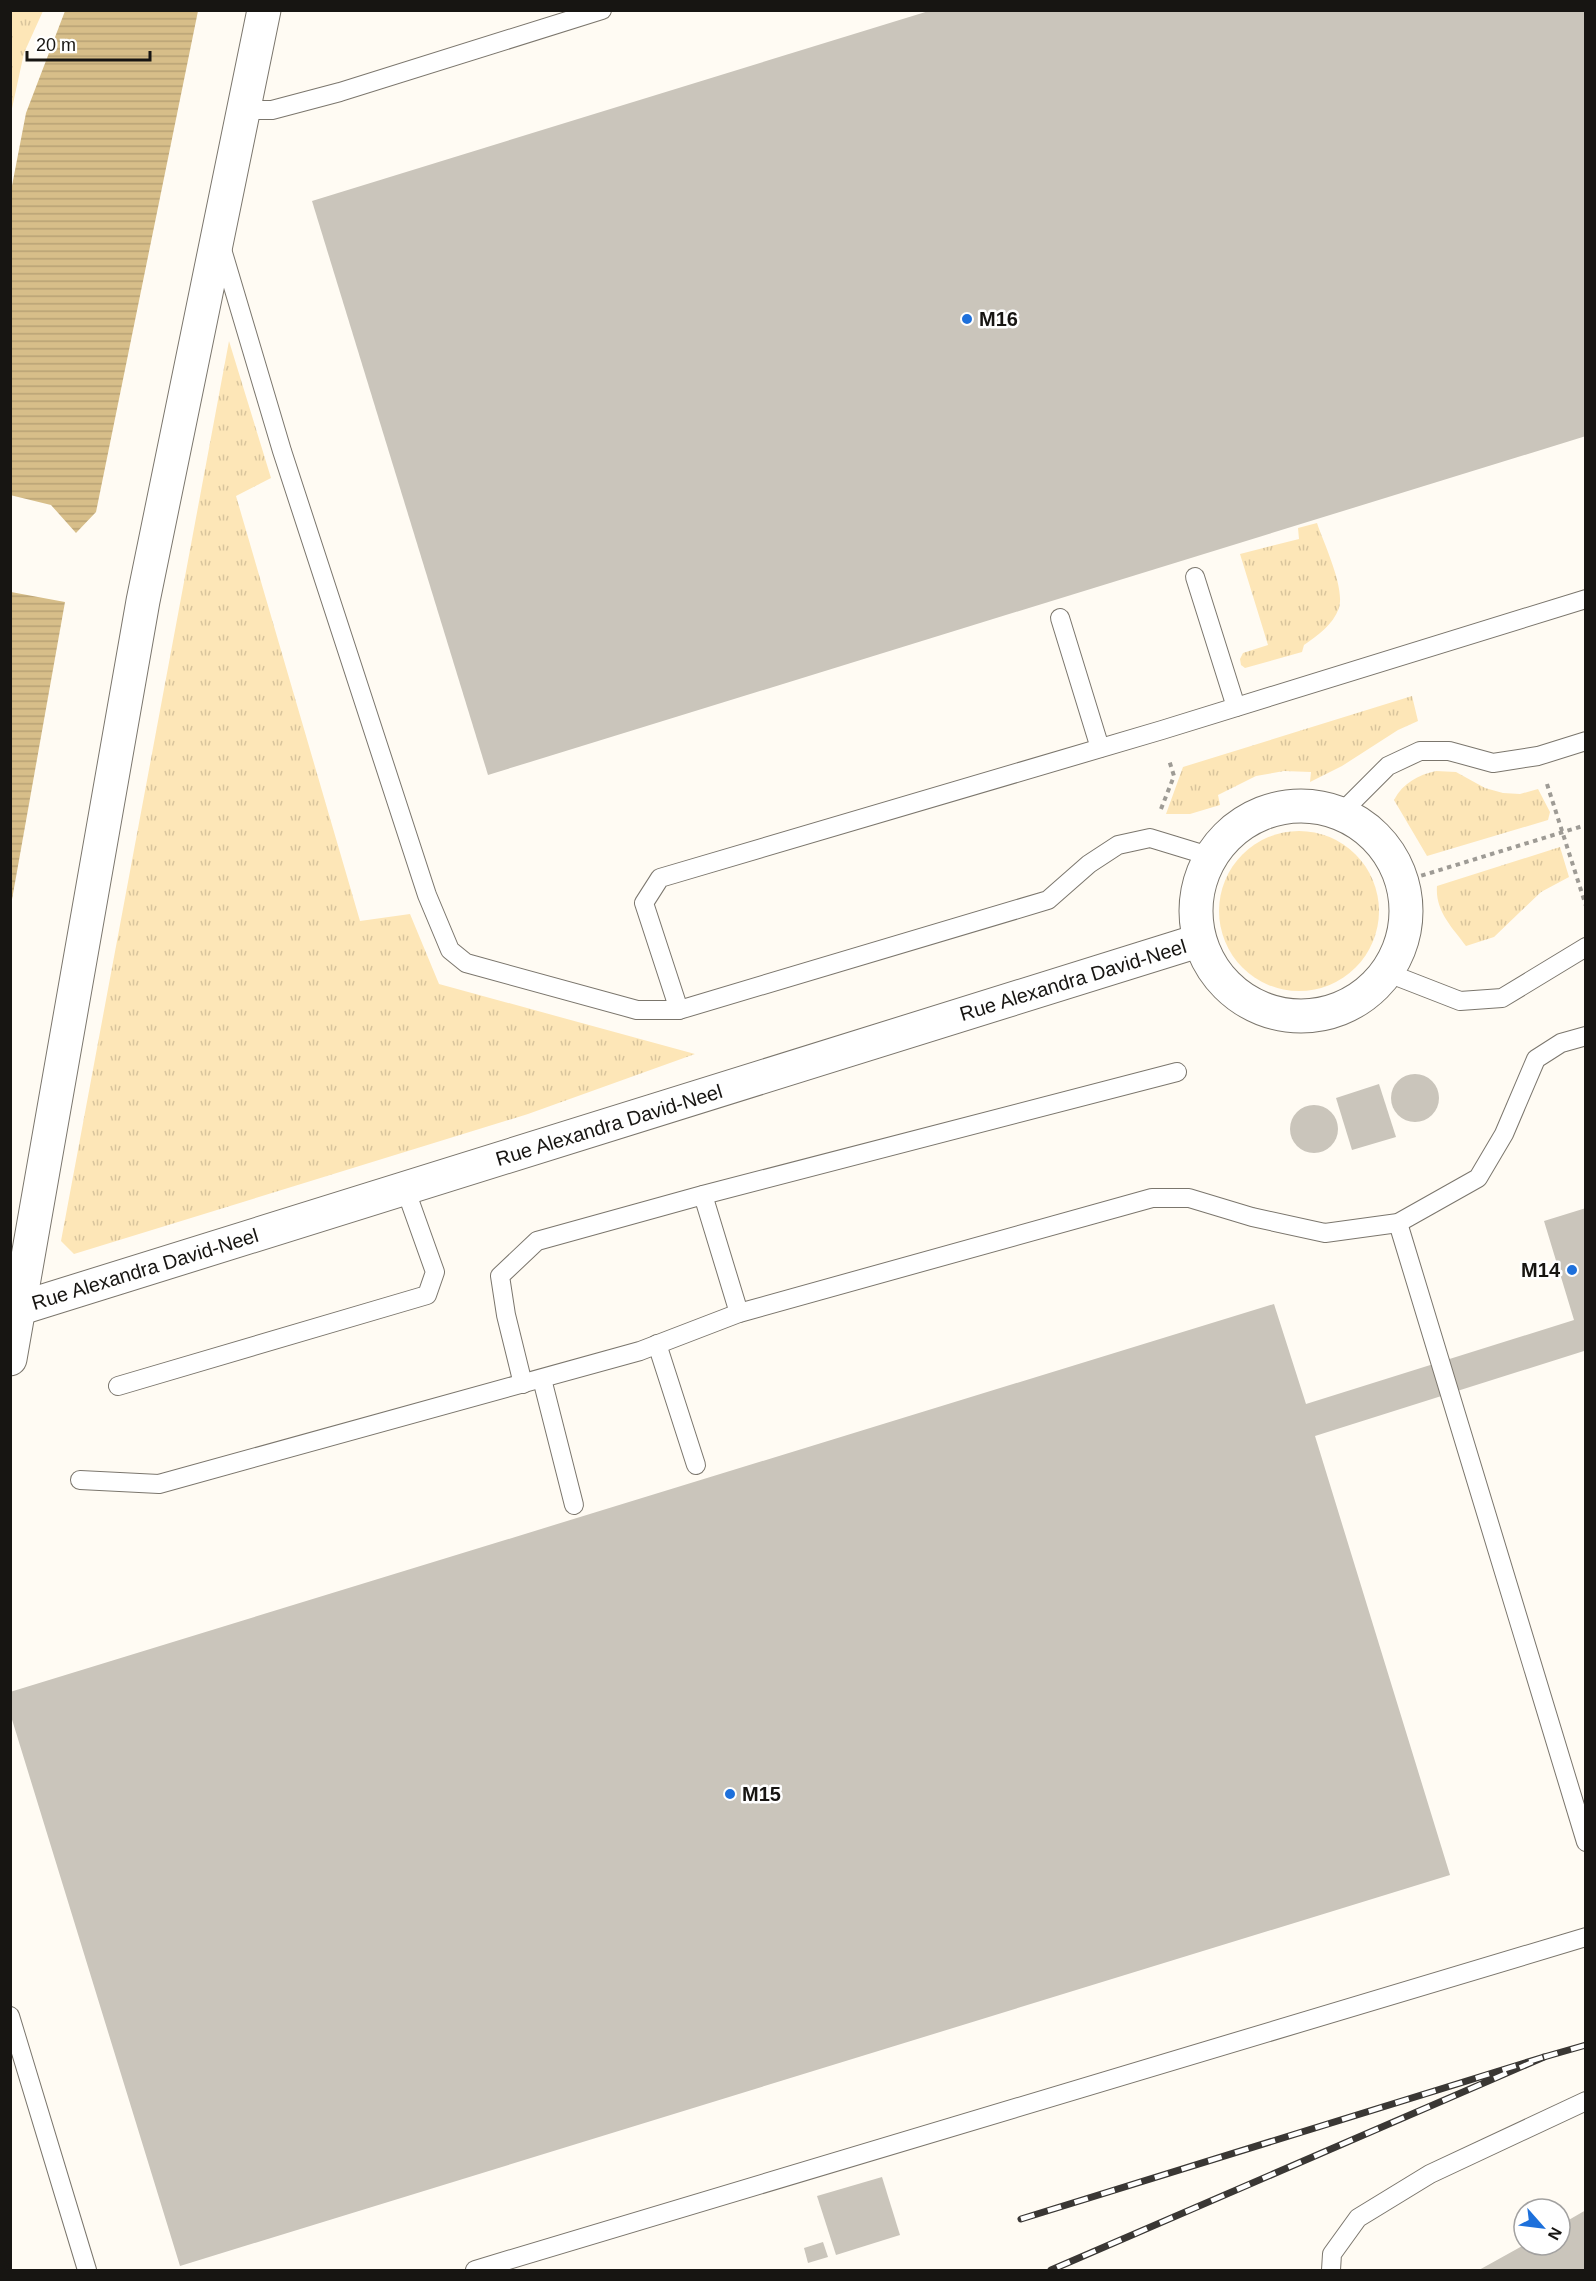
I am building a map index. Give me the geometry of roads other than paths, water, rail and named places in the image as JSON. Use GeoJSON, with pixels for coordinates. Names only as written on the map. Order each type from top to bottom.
{"type":"FeatureCollection","features":[{"type":"Feature","properties":{"kind":"street"},"geometry":{"type":"LineString","coordinates":[[10,1359],[21,1308],[143,601],[264,10]]}},
{"type":"Feature","properties":{"kind":"street","name":"Rue Alexandra David-Neel"},"geometry":{"type":"LineString","coordinates":[[1295,804],[1342,812],[1381,840],[1404,881],[1406,929],[1388,973],[1353,1005],[1307,1018],[1266,1013],[1221,983],[1198,941],[1196,894],[1209,856],[1249,818],[1295,804]]}},
{"type":"Feature","properties":{"kind":"street","name":"Rue Alexandra David-Neel"},"geometry":{"type":"LineString","coordinates":[[21,1308],[1198,941]]}},
{"type":"Feature","properties":{"kind":"lane"},"geometry":{"type":"LineString","coordinates":[[244,110],[272,110],[340,92],[602,10]]}},
{"type":"Feature","properties":{"kind":"lane"},"geometry":{"type":"LineString","coordinates":[[218,236],[282,451],[428,895],[450,950],[466,963],[637,1010],[679,1010],[1048,900],[1089,864],[1118,845],[1150,838],[1209,856]]}},
{"type":"Feature","properties":{"kind":"lane"},"geometry":{"type":"LineString","coordinates":[[1195,578],[1236,707]]}},
{"type":"Feature","properties":{"kind":"lane"},"geometry":{"type":"LineString","coordinates":[[679,1010],[644,903],[660,878],[1162,730],[1586,598]]}},
{"type":"Feature","properties":{"kind":"lane"},"geometry":{"type":"LineString","coordinates":[[1060,618],[1100,748]]}},
{"type":"Feature","properties":{"kind":"lane"},"geometry":{"type":"LineString","coordinates":[[1342,812],[1388,766],[1420,751],[1449,751],[1493,762],[1538,756],[1586,741]]}},
{"type":"Feature","properties":{"kind":"lane"},"geometry":{"type":"LineString","coordinates":[[1388,973],[1460,1001],[1502,998],[1586,947]]}},
{"type":"Feature","properties":{"kind":"lane"},"geometry":{"type":"LineString","coordinates":[[80,1480],[159,1484],[542,1379],[657,1344],[739,1313],[1152,1198],[1189,1198],[1252,1217],[1325,1233],[1398,1223],[1478,1178],[1504,1134],[1536,1059],[1561,1043],[1586,1036]]}},
{"type":"Feature","properties":{"kind":"lane"},"geometry":{"type":"LineString","coordinates":[[524,1384],[506,1315],[500,1276],[537,1241],[703,1195],[1177,1072]]}},
{"type":"Feature","properties":{"kind":"lane"},"geometry":{"type":"LineString","coordinates":[[118,1386],[427,1295],[435,1272],[405,1188]]}},
{"type":"Feature","properties":{"kind":"lane"},"geometry":{"type":"LineString","coordinates":[[703,1195],[739,1313]]}},
{"type":"Feature","properties":{"kind":"lane"},"geometry":{"type":"LineString","coordinates":[[1398,1223],[1586,1842]]}},
{"type":"Feature","properties":{"kind":"lane"},"geometry":{"type":"LineString","coordinates":[[657,1344],[696,1465]]}},
{"type":"Feature","properties":{"kind":"lane"},"geometry":{"type":"LineString","coordinates":[[542,1379],[574,1505]]}},
{"type":"Feature","properties":{"kind":"lane"},"geometry":{"type":"LineString","coordinates":[[475,2271],[1586,1937]]}},
{"type":"Feature","properties":{"kind":"lane"},"geometry":{"type":"LineString","coordinates":[[10,2016],[87,2271]]}},
{"type":"Feature","properties":{"kind":"lane"},"geometry":{"type":"LineString","coordinates":[[1331,2271],[1332,2254],[1358,2218],[1430,2174],[1586,2101]]}},
{"type":"Feature","properties":{"kind":"railway"},"geometry":{"type":"LineString","coordinates":[[1544,2057],[1586,2045]]}},
{"type":"Feature","properties":{"kind":"railway"},"geometry":{"type":"LineString","coordinates":[[1021,2219],[1544,2057],[1051,2270]]}},
{"type":"Feature","properties":{"kind":"place","name":"M16"},"geometry":{"type":"Point","coordinates":[967,319]}},
{"type":"Feature","properties":{"kind":"place","name":"M14"},"geometry":{"type":"Point","coordinates":[1572,1270]}},
{"type":"Feature","properties":{"kind":"place","name":"M15"},"geometry":{"type":"Point","coordinates":[730,1794]}}]}
